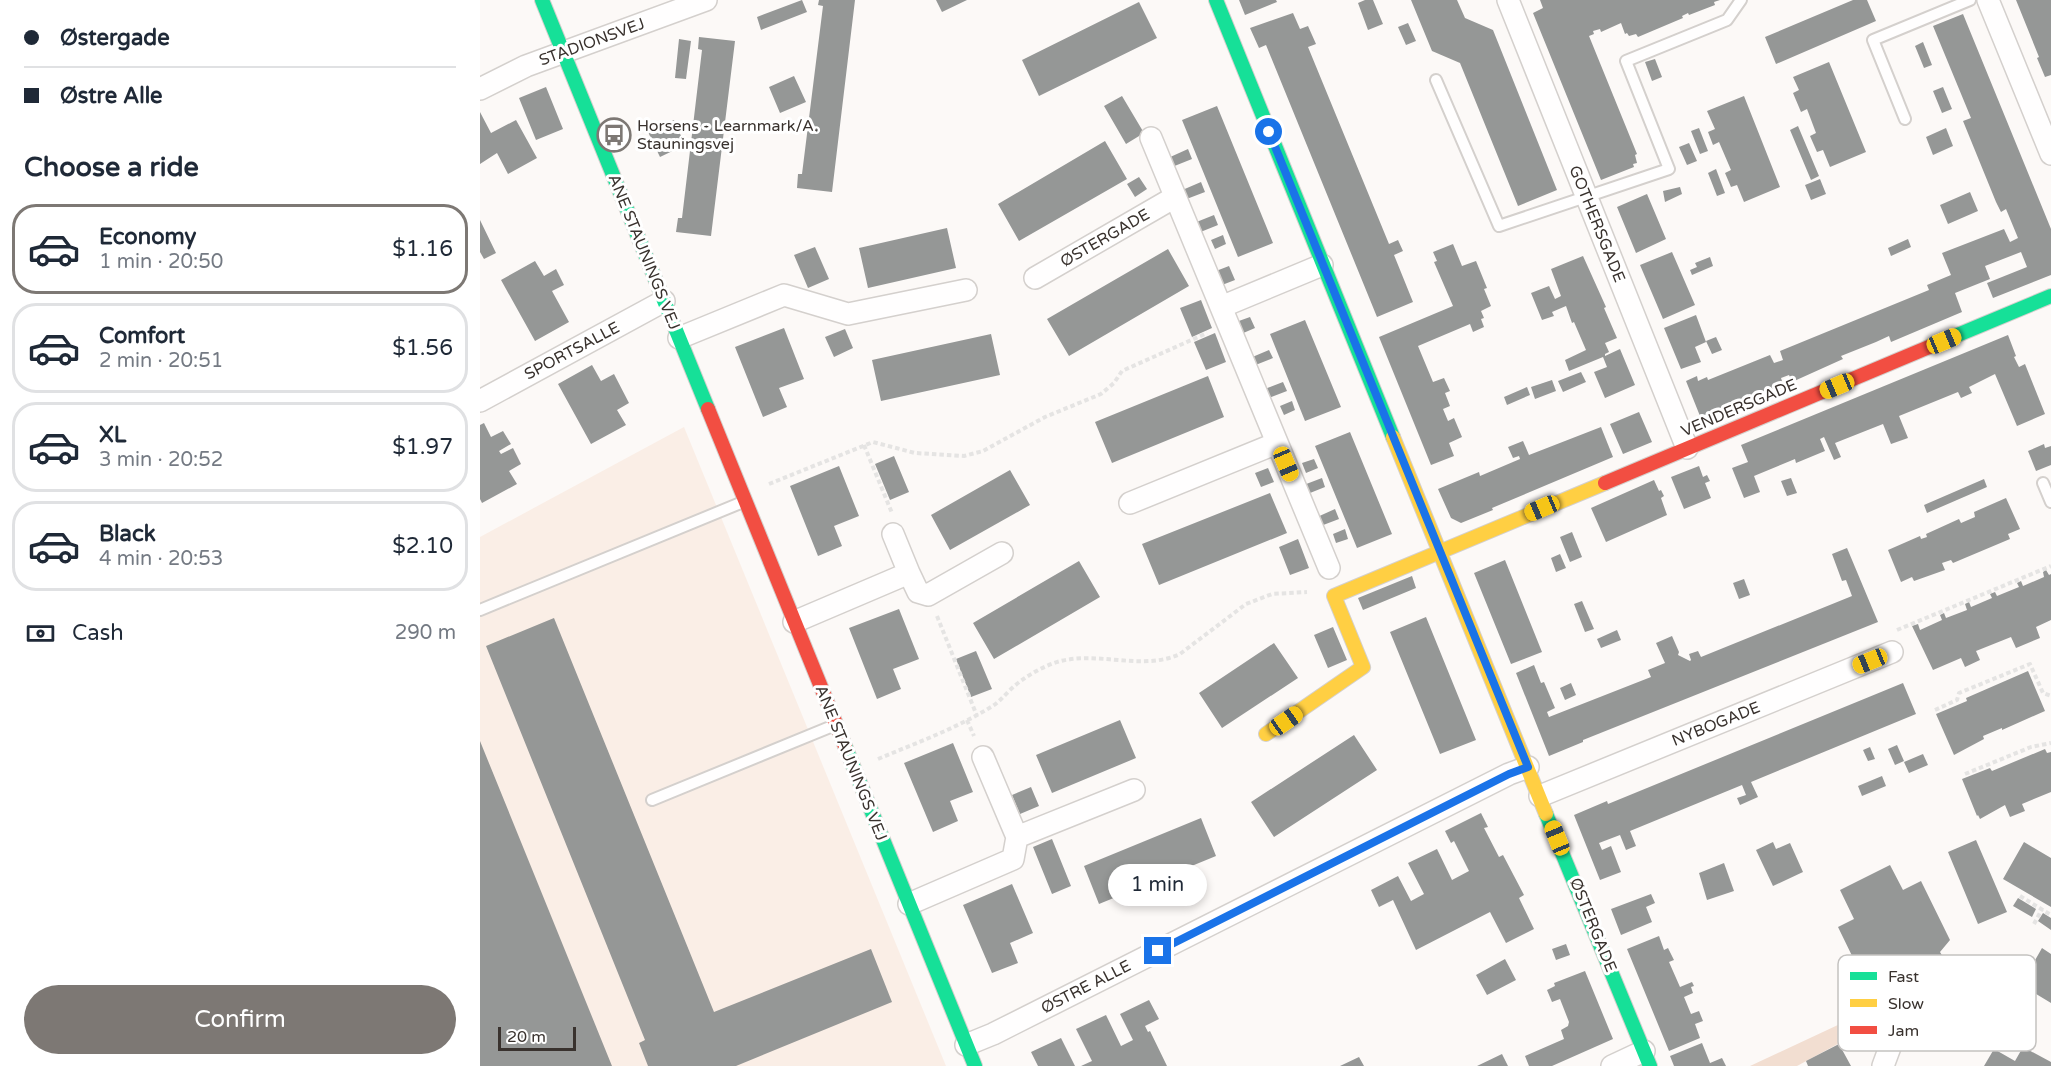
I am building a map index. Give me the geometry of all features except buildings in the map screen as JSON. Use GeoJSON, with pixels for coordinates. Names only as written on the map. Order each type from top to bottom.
{"type":"FeatureCollection","features":[{"type":"Feature","properties":{"kind":"street","name":"ANE STAUNINGS VEJ"},"geometry":{"type":"LineString","coordinates":[[542,0],[975,1066]]}},
{"type":"Feature","properties":{"kind":"street","name":"STADIONSVEJ"},"geometry":{"type":"LineString","coordinates":[[480,89],[526,66],[706,0]]}},
{"type":"Feature","properties":{"kind":"street","name":"ØSTERGADE"},"geometry":{"type":"LineString","coordinates":[[1216,0],[1647,1058]]}},
{"type":"Feature","properties":{"kind":"street","name":"GOTHERSGADE"},"geometry":{"type":"LineString","coordinates":[[1508,0],[1686,448]]}},
{"type":"Feature","properties":{"kind":"street"},"geometry":{"type":"LineString","coordinates":[[1988,0],[2051,154]]}},
{"type":"Feature","properties":{"kind":"street"},"geometry":{"type":"LineString","coordinates":[[1151,138],[1329,568]]}},
{"type":"Feature","properties":{"kind":"street","name":"ØSTERGADE"},"geometry":{"type":"LineString","coordinates":[[1035,278],[1175,197]]}},
{"type":"Feature","properties":{"kind":"street"},"geometry":{"type":"LineString","coordinates":[[1225,316],[1323,264]]}},
{"type":"Feature","properties":{"kind":"street","name":"ANE STAUNINGS VEJ"},"geometry":{"type":"LineString","coordinates":[[679,338],[784,295],[848,314],[966,290]]}},
{"type":"Feature","properties":{"kind":"street","name":"VENDERSGADE"},"geometry":{"type":"LineString","coordinates":[[1440,551],[2051,296]]}},
{"type":"Feature","properties":{"kind":"street","name":"SPORTSALLE"},"geometry":{"type":"LineString","coordinates":[[480,401],[664,301]]}},
{"type":"Feature","properties":{"kind":"street"},"geometry":{"type":"LineString","coordinates":[[1130,503],[1277,443]]}},
{"type":"Feature","properties":{"kind":"street"},"geometry":{"type":"LineString","coordinates":[[893,534],[918,592],[928,595],[1002,553]]}},
{"type":"Feature","properties":{"kind":"street"},"geometry":{"type":"LineString","coordinates":[[1266,734],[1363,667],[1334,596],[1440,551]]}},
{"type":"Feature","properties":{"kind":"street"},"geometry":{"type":"LineString","coordinates":[[794,622],[909,573]]}},
{"type":"Feature","properties":{"kind":"street","name":"NYBOGADE"},"geometry":{"type":"LineString","coordinates":[[1540,796],[1892,652]]}},
{"type":"Feature","properties":{"kind":"street"},"geometry":{"type":"LineString","coordinates":[[909,904],[1012,859],[1017,837],[983,757]]}},
{"type":"Feature","properties":{"kind":"street","name":"ØSTRE ALLE"},"geometry":{"type":"LineString","coordinates":[[966,1045],[993,1034],[1509,774],[1528,767]]}},
{"type":"Feature","properties":{"kind":"street"},"geometry":{"type":"LineString","coordinates":[[1017,837],[1134,790]]}},
{"type":"Feature","properties":{"kind":"street"},"geometry":{"type":"LineString","coordinates":[[1612,1066],[1647,1058]]}},
{"type":"Feature","properties":{"kind":"lane"},"geometry":{"type":"LineString","coordinates":[[1436,80],[1498,226],[1669,169],[1626,62],[1727,20],[1741,0]]}},
{"type":"Feature","properties":{"kind":"lane"},"geometry":{"type":"LineString","coordinates":[[1905,119],[1873,40],[1970,0]]}},
{"type":"Feature","properties":{"kind":"lane"},"geometry":{"type":"LineString","coordinates":[[2043,483],[2051,502]]}},
{"type":"Feature","properties":{"kind":"lane"},"geometry":{"type":"LineString","coordinates":[[480,610],[744,498]]}},
{"type":"Feature","properties":{"kind":"lane"},"geometry":{"type":"LineString","coordinates":[[652,800],[835,724]]}},
{"type":"Feature","properties":{"kind":"path"},"geometry":{"type":"LineString","coordinates":[[744,498],[873,442],[915,453],[964,456],[983,452],[1045,417],[1101,394],[1114,383],[1122,370],[1189,340],[1225,316]]}},
{"type":"Feature","properties":{"kind":"path"},"geometry":{"type":"LineString","coordinates":[[864,445],[892,510],[893,534]]}},
{"type":"Feature","properties":{"kind":"path"},"geometry":{"type":"LineString","coordinates":[[1892,652],[1891,633],[2051,566]]}},
{"type":"Feature","properties":{"kind":"path"},"geometry":{"type":"LineString","coordinates":[[854,769],[977,716],[995,705],[1029,675],[1054,663],[1076,658],[1113,658],[1149,662],[1168,660],[1180,654],[1246,604],[1272,594],[1312,591],[1334,596]]}},
{"type":"Feature","properties":{"kind":"path"},"geometry":{"type":"LineString","coordinates":[[928,595],[977,716]]}},
{"type":"Feature","properties":{"kind":"path"},"geometry":{"type":"LineString","coordinates":[[1935,710],[1957,700],[1959,693],[2030,664],[2043,693],[2051,696]]}},
{"type":"Feature","properties":{"kind":"path"},"geometry":{"type":"LineString","coordinates":[[1965,774],[2031,747],[2051,743]]}},
{"type":"Feature","properties":{"kind":"path"},"geometry":{"type":"LineString","coordinates":[[2020,896],[2051,915]]}},
{"type":"Feature","properties":{"kind":"path"},"geometry":{"type":"LineString","coordinates":[[2034,924],[2042,909]]}},
{"type":"Feature","properties":{"kind":"shaded area"},"geometry":{"type":"Polygon","coordinates":[[[684,427],[946,1066],[480,1066],[480,537],[684,427]]]}},
{"type":"Feature","properties":{"kind":"shaded area"},"geometry":{"type":"Polygon","coordinates":[[[1838,1025],[1838,1044],[1797,1066],[1750,1066],[1838,1025]]]}},
{"type":"Feature","properties":{"kind":"traffic: fast"},"geometry":{"type":"LineString","coordinates":[[542,0],[708,409]]}},
{"type":"Feature","properties":{"kind":"traffic: fast"},"geometry":{"type":"LineString","coordinates":[[1216,0],[1393,437]]}},
{"type":"Feature","properties":{"kind":"traffic: fast"},"geometry":{"type":"LineString","coordinates":[[1948,339],[2051,296]]}},
{"type":"Feature","properties":{"kind":"traffic: fast"},"geometry":{"type":"LineString","coordinates":[[845,746],[975,1066]]}},
{"type":"Feature","properties":{"kind":"traffic: fast"},"geometry":{"type":"LineString","coordinates":[[1546,814],[1650,1066]]}},
{"type":"Feature","properties":{"kind":"traffic: slow"},"geometry":{"type":"LineString","coordinates":[[1393,437],[1546,814]]}},
{"type":"Feature","properties":{"kind":"traffic: slow"},"geometry":{"type":"LineString","coordinates":[[1266,734],[1363,667],[1334,596],[1605,483]]}},
{"type":"Feature","properties":{"kind":"traffic: jam"},"geometry":{"type":"LineString","coordinates":[[1605,483],[1948,339]]}},
{"type":"Feature","properties":{"kind":"traffic: jam"},"geometry":{"type":"LineString","coordinates":[[708,409],[845,746]]}},
{"type":"Feature","properties":{"kind":"place","name":"Horsens - Learnmark/A. Stauningsvej"},"geometry":{"type":"Point","coordinates":[614,135]}},
{"type":"Feature","properties":{"kind":"route"},"geometry":{"type":"LineString","coordinates":[[1158,951],[1509,774],[1528,767],[1269,132]]}}]}
